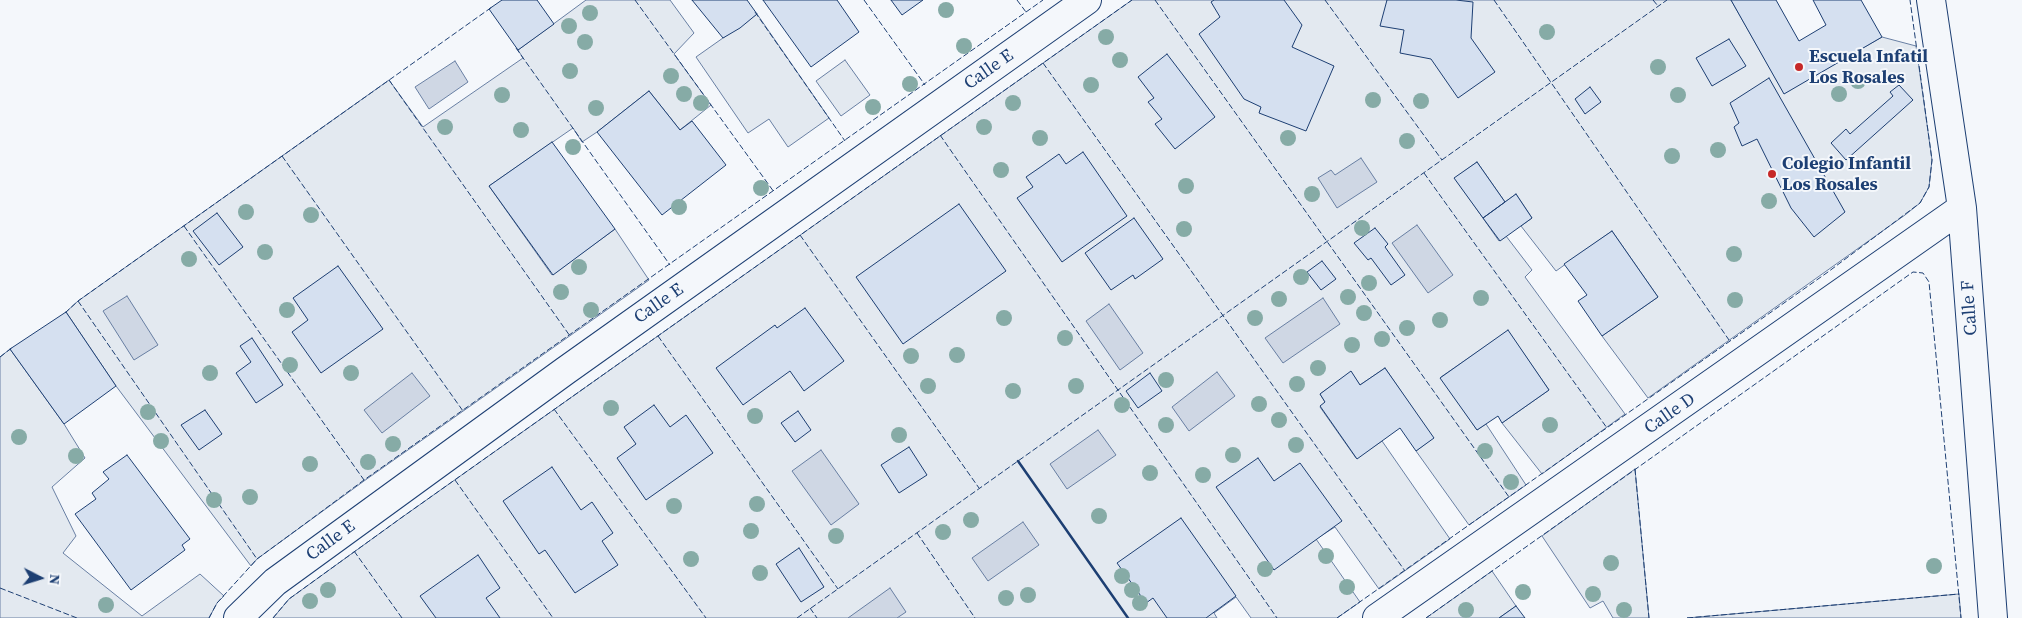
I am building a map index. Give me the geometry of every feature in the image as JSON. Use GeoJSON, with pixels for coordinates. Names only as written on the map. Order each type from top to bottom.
{"type":"FeatureCollection","features":[{"type":"Feature","properties":{"kind":"street","name":"Calle E"},"geometry":{"type":"LineString","coordinates":[[238,618],[275,582],[573,366],[1087,0]]}},
{"type":"Feature","properties":{"kind":"street","name":"Calle F"},"geometry":{"type":"LineString","coordinates":[[1931,0],[1962,208],[1993,618]]}},
{"type":"Feature","properties":{"kind":"street","name":"Calle D"},"geometry":{"type":"LineString","coordinates":[[1377,618],[1962,208]]}},
{"type":"Feature","properties":{"kind":"shaded area"},"geometry":{"type":"Polygon","coordinates":[[[586,0],[670,0],[694,33],[674,54],[711,105],[680,130],[649,91],[582,142],[573,128],[489,186],[552,275],[615,229],[649,280],[364,481],[257,559],[251,566],[116,386],[66,312],[78,301],[389,80],[423,127],[523,58],[518,50],[586,0]]]}},
{"type":"Feature","properties":{"kind":"shaded area"},"geometry":{"type":"Polygon","coordinates":[[[1132,0],[1731,0],[1784,93],[1882,37],[1916,46],[1932,160],[1929,187],[1920,203],[1905,215],[1648,398],[1602,336],[1658,297],[1612,231],[1556,271],[1521,226],[1532,218],[1516,194],[1505,202],[1477,162],[1455,178],[1499,241],[1506,236],[1532,270],[1525,277],[1625,414],[1542,474],[1502,423],[1549,390],[1508,331],[1441,377],[1477,430],[1486,424],[1526,485],[1469,525],[1416,451],[1433,438],[1385,368],[1360,385],[1351,372],[1320,394],[1325,402],[1320,407],[1356,458],[1382,441],[1450,539],[1379,589],[1335,527],[1316,539],[1360,602],[1337,618],[1251,618],[1236,597],[1214,613],[1217,618],[273,618],[289,599],[401,518],[1132,0]]]}},
{"type":"Feature","properties":{"kind":"shaded area"},"geometry":{"type":"Polygon","coordinates":[[[757,14],[829,118],[788,147],[769,119],[748,133],[696,57],[757,14]]]}},
{"type":"Feature","properties":{"kind":"shaded area"},"geometry":{"type":"Polygon","coordinates":[[[845,60],[870,95],[841,116],[816,81],[845,60]]]}},
{"type":"Feature","properties":{"kind":"shaded area"},"geometry":{"type":"Polygon","coordinates":[[[455,61],[468,82],[429,109],[415,87],[455,61]]]}},
{"type":"Feature","properties":{"kind":"shaded area"},"geometry":{"type":"Polygon","coordinates":[[[1361,158],[1377,182],[1337,208],[1318,178],[1331,170],[1335,175],[1361,158]]]}},
{"type":"Feature","properties":{"kind":"shaded area"},"geometry":{"type":"Polygon","coordinates":[[[1417,225],[1453,275],[1428,293],[1392,243],[1417,225]]]}},
{"type":"Feature","properties":{"kind":"shaded area"},"geometry":{"type":"Polygon","coordinates":[[[127,296],[158,345],[134,360],[103,311],[127,296]]]}},
{"type":"Feature","properties":{"kind":"shaded area"},"geometry":{"type":"Polygon","coordinates":[[[1323,298],[1340,324],[1283,363],[1265,338],[1323,298]]]}},
{"type":"Feature","properties":{"kind":"shaded area"},"geometry":{"type":"Polygon","coordinates":[[[1109,304],[1143,353],[1120,370],[1086,321],[1109,304]]]}},
{"type":"Feature","properties":{"kind":"shaded area"},"geometry":{"type":"Polygon","coordinates":[[[10,349],[64,424],[85,458],[52,487],[76,536],[63,553],[142,616],[200,574],[224,596],[217,603],[209,618],[0,618],[0,357],[10,349]]]}},
{"type":"Feature","properties":{"kind":"shaded area"},"geometry":{"type":"Polygon","coordinates":[[[1217,372],[1235,396],[1189,431],[1172,407],[1217,372]]]}},
{"type":"Feature","properties":{"kind":"shaded area"},"geometry":{"type":"Polygon","coordinates":[[[412,373],[430,396],[382,433],[364,410],[412,373]]]}},
{"type":"Feature","properties":{"kind":"shaded area"},"geometry":{"type":"Polygon","coordinates":[[[1098,430],[1116,455],[1067,489],[1050,464],[1098,430]]]}},
{"type":"Feature","properties":{"kind":"shaded area"},"geometry":{"type":"Polygon","coordinates":[[[821,450],[859,504],[831,525],[792,471],[821,450]]]}},
{"type":"Feature","properties":{"kind":"shaded area"},"geometry":{"type":"Polygon","coordinates":[[[1635,469],[1649,618],[1613,618],[1603,601],[1590,608],[1542,536],[1635,469]]]}},
{"type":"Feature","properties":{"kind":"shaded area"},"geometry":{"type":"Polygon","coordinates":[[[1023,522],[1039,545],[988,581],[972,558],[1023,522]]]}},
{"type":"Feature","properties":{"kind":"shaded area"},"geometry":{"type":"Polygon","coordinates":[[[1492,571],[1516,606],[1499,618],[1426,618],[1492,571]]]}},
{"type":"Feature","properties":{"kind":"shaded area"},"geometry":{"type":"Polygon","coordinates":[[[890,588],[906,612],[897,618],[848,618],[890,588]]]}},
{"type":"Feature","properties":{"kind":"shaded area"},"geometry":{"type":"Polygon","coordinates":[[[1959,594],[1961,618],[1687,618],[1959,594]]]}},
{"type":"Feature","properties":{"kind":"building"},"geometry":{"type":"Polygon","coordinates":[[[502,0],[537,0],[554,24],[518,50],[489,9],[502,0]]]}},
{"type":"Feature","properties":{"kind":"building"},"geometry":{"type":"Polygon","coordinates":[[[692,0],[747,0],[757,14],[740,28],[723,38],[692,0]]]}},
{"type":"Feature","properties":{"kind":"building"},"geometry":{"type":"Polygon","coordinates":[[[763,0],[837,0],[859,32],[811,67],[763,0]]]}},
{"type":"Feature","properties":{"kind":"building"},"geometry":{"type":"Polygon","coordinates":[[[891,0],[923,0],[902,15],[891,0]]]}},
{"type":"Feature","properties":{"kind":"building"},"geometry":{"type":"Polygon","coordinates":[[[1214,0],[1284,0],[1302,25],[1292,47],[1334,66],[1306,131],[1259,113],[1261,107],[1244,99],[1199,34],[1220,17],[1211,2],[1214,0]]]}},
{"type":"Feature","properties":{"kind":"building"},"geometry":{"type":"Polygon","coordinates":[[[1387,0],[1456,0],[1473,2],[1471,38],[1495,72],[1458,98],[1431,59],[1400,53],[1404,30],[1380,26],[1387,0]]]}},
{"type":"Feature","properties":{"kind":"building","name":"Escuela Infatil Los Rosales"},"geometry":{"type":"Polygon","coordinates":[[[1731,0],[1776,0],[1799,41],[1826,25],[1813,0],[1861,0],[1882,37],[1784,94],[1731,0]]]}},
{"type":"Feature","properties":{"kind":"building"},"geometry":{"type":"Polygon","coordinates":[[[1729,39],[1746,66],[1712,86],[1696,58],[1729,39]]]}},
{"type":"Feature","properties":{"kind":"building"},"geometry":{"type":"Polygon","coordinates":[[[1167,54],[1215,117],[1175,149],[1155,124],[1162,119],[1148,102],[1154,98],[1138,77],[1167,54]]]}},
{"type":"Feature","properties":{"kind":"building"},"geometry":{"type":"Polygon","coordinates":[[[1769,78],[1845,212],[1814,237],[1791,208],[1757,139],[1742,146],[1734,127],[1739,123],[1730,103],[1769,78]]]}},
{"type":"Feature","properties":{"kind":"building"},"geometry":{"type":"Polygon","coordinates":[[[1899,85],[1913,100],[1846,160],[1831,143],[1846,129],[1850,134],[1893,96],[1890,92],[1899,85]]]}},
{"type":"Feature","properties":{"kind":"building"},"geometry":{"type":"Polygon","coordinates":[[[1590,87],[1601,102],[1585,114],[1575,99],[1590,87]]]}},
{"type":"Feature","properties":{"kind":"building"},"geometry":{"type":"Polygon","coordinates":[[[649,91],[680,130],[692,121],[726,165],[662,215],[597,132],[649,91]]]}},
{"type":"Feature","properties":{"kind":"building"},"geometry":{"type":"Polygon","coordinates":[[[552,142],[615,229],[553,275],[489,186],[552,142]]]}},
{"type":"Feature","properties":{"kind":"building"},"geometry":{"type":"Polygon","coordinates":[[[1083,152],[1127,216],[1062,262],[1017,198],[1033,187],[1026,177],[1059,154],[1066,164],[1083,152]]]}},
{"type":"Feature","properties":{"kind":"building"},"geometry":{"type":"Polygon","coordinates":[[[1477,162],[1505,202],[1483,218],[1454,178],[1477,162]]]}},
{"type":"Feature","properties":{"kind":"building"},"geometry":{"type":"Polygon","coordinates":[[[1516,194],[1532,218],[1500,241],[1483,218],[1516,194]]]}},
{"type":"Feature","properties":{"kind":"building"},"geometry":{"type":"Polygon","coordinates":[[[959,204],[1006,271],[903,344],[856,277],[959,204]]]}},
{"type":"Feature","properties":{"kind":"building"},"geometry":{"type":"Polygon","coordinates":[[[217,213],[243,247],[219,265],[193,231],[217,213]]]}},
{"type":"Feature","properties":{"kind":"building"},"geometry":{"type":"Polygon","coordinates":[[[1134,218],[1163,259],[1135,279],[1133,275],[1111,290],[1085,253],[1134,218]]]}},
{"type":"Feature","properties":{"kind":"building"},"geometry":{"type":"Polygon","coordinates":[[[1375,228],[1388,244],[1385,247],[1405,275],[1391,285],[1371,258],[1368,260],[1354,243],[1375,228]]]}},
{"type":"Feature","properties":{"kind":"building"},"geometry":{"type":"Polygon","coordinates":[[[1612,231],[1658,297],[1602,336],[1578,301],[1587,295],[1564,264],[1612,231]]]}},
{"type":"Feature","properties":{"kind":"building"},"geometry":{"type":"Polygon","coordinates":[[[1322,261],[1336,279],[1321,290],[1307,272],[1322,261]]]}},
{"type":"Feature","properties":{"kind":"building"},"geometry":{"type":"Polygon","coordinates":[[[338,266],[383,329],[321,373],[292,332],[308,320],[293,298],[338,266]]]}},
{"type":"Feature","properties":{"kind":"building"},"geometry":{"type":"Polygon","coordinates":[[[805,308],[844,361],[804,391],[790,371],[743,405],[716,368],[775,325],[777,328],[805,308]]]}},
{"type":"Feature","properties":{"kind":"building"},"geometry":{"type":"Polygon","coordinates":[[[66,312],[116,386],[64,424],[10,349],[66,312]]]}},
{"type":"Feature","properties":{"kind":"building"},"geometry":{"type":"Polygon","coordinates":[[[1508,330],[1549,390],[1502,423],[1498,416],[1477,430],[1440,378],[1508,330]]]}},
{"type":"Feature","properties":{"kind":"building"},"geometry":{"type":"Polygon","coordinates":[[[252,338],[283,385],[256,403],[236,373],[251,362],[240,346],[252,338]]]}},
{"type":"Feature","properties":{"kind":"building"},"geometry":{"type":"Polygon","coordinates":[[[1385,368],[1434,438],[1416,451],[1400,428],[1357,459],[1320,406],[1325,402],[1320,394],[1351,371],[1360,385],[1385,368]]]}},
{"type":"Feature","properties":{"kind":"building"},"geometry":{"type":"Polygon","coordinates":[[[1150,373],[1162,391],[1138,408],[1126,391],[1150,373]]]}},
{"type":"Feature","properties":{"kind":"building"},"geometry":{"type":"Polygon","coordinates":[[[654,405],[670,427],[686,415],[713,453],[646,500],[617,458],[636,444],[624,427],[654,405]]]}},
{"type":"Feature","properties":{"kind":"building"},"geometry":{"type":"Polygon","coordinates":[[[205,410],[222,434],[199,450],[181,425],[205,410]]]}},
{"type":"Feature","properties":{"kind":"building"},"geometry":{"type":"Polygon","coordinates":[[[798,411],[811,430],[795,442],[781,423],[798,411]]]}},
{"type":"Feature","properties":{"kind":"building"},"geometry":{"type":"Polygon","coordinates":[[[909,447],[927,475],[899,493],[881,465],[909,447]]]}},
{"type":"Feature","properties":{"kind":"building"},"geometry":{"type":"Polygon","coordinates":[[[127,455],[190,539],[182,545],[185,550],[131,590],[75,514],[96,499],[92,493],[109,479],[103,472],[127,455]]]}},
{"type":"Feature","properties":{"kind":"building"},"geometry":{"type":"Polygon","coordinates":[[[1258,458],[1274,481],[1300,463],[1342,521],[1274,570],[1216,487],[1258,458]]]}},
{"type":"Feature","properties":{"kind":"building"},"geometry":{"type":"Polygon","coordinates":[[[552,467],[581,510],[592,502],[613,533],[602,541],[618,565],[575,593],[545,550],[539,554],[503,501],[552,467]]]}},
{"type":"Feature","properties":{"kind":"building"},"geometry":{"type":"Polygon","coordinates":[[[1181,518],[1236,596],[1206,618],[1167,618],[1153,598],[1146,603],[1117,563],[1181,518]]]}},
{"type":"Feature","properties":{"kind":"building"},"geometry":{"type":"Polygon","coordinates":[[[799,548],[824,587],[801,602],[776,564],[799,548]]]}},
{"type":"Feature","properties":{"kind":"building"},"geometry":{"type":"Polygon","coordinates":[[[478,555],[500,588],[486,598],[500,618],[436,618],[420,596],[478,555]]]}},
{"type":"Feature","properties":{"kind":"building"},"geometry":{"type":"Polygon","coordinates":[[[1516,606],[1525,618],[1499,618],[1516,606]]]}},
{"type":"Feature","properties":{"kind":"fence"},"geometry":{"type":"LineString","coordinates":[[635,0],[774,192]]}},
{"type":"Feature","properties":{"kind":"fence"},"geometry":{"type":"LineString","coordinates":[[864,0],[925,85]]}},
{"type":"Feature","properties":{"kind":"fence"},"geometry":{"type":"LineString","coordinates":[[1017,0],[1026,12]]}},
{"type":"Feature","properties":{"kind":"fence"},"geometry":{"type":"LineString","coordinates":[[209,618],[217,603],[257,559],[364,480],[1043,0]]}},
{"type":"Feature","properties":{"kind":"fence"},"geometry":{"type":"LineString","coordinates":[[273,618],[289,599],[401,518],[1132,0]]}},
{"type":"Feature","properties":{"kind":"fence"},"geometry":{"type":"LineString","coordinates":[[1155,0],[1509,497]]}},
{"type":"Feature","properties":{"kind":"fence"},"geometry":{"type":"LineString","coordinates":[[1325,0],[1442,160]]}},
{"type":"Feature","properties":{"kind":"fence"},"geometry":{"type":"LineString","coordinates":[[1494,0],[1729,340]]}},
{"type":"Feature","properties":{"kind":"fence"},"geometry":{"type":"LineString","coordinates":[[1653,0],[1658,6]]}},
{"type":"Feature","properties":{"kind":"fence"},"geometry":{"type":"LineString","coordinates":[[797,618],[1667,0]]}},
{"type":"Feature","properties":{"kind":"fence"},"geometry":{"type":"LineString","coordinates":[[1337,618],[1828,272],[1920,203],[1929,187],[1932,160],[1910,0]]}},
{"type":"Feature","properties":{"kind":"fence"},"geometry":{"type":"LineString","coordinates":[[65,313],[78,301],[492,7]]}},
{"type":"Feature","properties":{"kind":"fence"},"geometry":{"type":"LineString","coordinates":[[755,12],[845,141]]}},
{"type":"Feature","properties":{"kind":"fence"},"geometry":{"type":"LineString","coordinates":[[516,48],[670,265]]}},
{"type":"Feature","properties":{"kind":"fence"},"geometry":{"type":"LineString","coordinates":[[1043,63],[1405,571]]}},
{"type":"Feature","properties":{"kind":"fence"},"geometry":{"type":"LineString","coordinates":[[389,80],[570,336]]}},
{"type":"Feature","properties":{"kind":"fence"},"geometry":{"type":"LineString","coordinates":[[940,135],[1277,618]]}},
{"type":"Feature","properties":{"kind":"fence"},"geometry":{"type":"LineString","coordinates":[[282,156],[463,411]]}},
{"type":"Feature","properties":{"kind":"fence"},"geometry":{"type":"LineString","coordinates":[[1424,173],[1607,428]]}},
{"type":"Feature","properties":{"kind":"fence"},"geometry":{"type":"LineString","coordinates":[[184,226],[364,480]]}},
{"type":"Feature","properties":{"kind":"fence"},"geometry":{"type":"LineString","coordinates":[[800,235],[979,488]]}},
{"type":"Feature","properties":{"kind":"fence"},"geometry":{"type":"LineString","coordinates":[[1426,618],[1913,272],[1923,273],[1929,282],[1961,618]]}},
{"type":"Feature","properties":{"kind":"fence"},"geometry":{"type":"LineString","coordinates":[[78,301],[257,559]]}},
{"type":"Feature","properties":{"kind":"fence"},"geometry":{"type":"LineString","coordinates":[[658,336],[838,589]]}},
{"type":"Feature","properties":{"kind":"fence"},"geometry":{"type":"LineString","coordinates":[[0,357],[13,347]]}},
{"type":"Feature","properties":{"kind":"fence"},"geometry":{"type":"LineString","coordinates":[[554,409],[706,618]]}},
{"type":"Feature","properties":{"kind":"fence"},"geometry":{"type":"LineString","coordinates":[[1635,469],[1649,618]]}},
{"type":"Feature","properties":{"kind":"fence"},"geometry":{"type":"LineString","coordinates":[[455,480],[553,618]]}},
{"type":"Feature","properties":{"kind":"fence"},"geometry":{"type":"LineString","coordinates":[[917,533],[975,618]]}},
{"type":"Feature","properties":{"kind":"fence"},"geometry":{"type":"LineString","coordinates":[[354,551],[402,618]]}},
{"type":"Feature","properties":{"kind":"fence"},"geometry":{"type":"LineString","coordinates":[[0,588],[77,618]]}},
{"type":"Feature","properties":{"kind":"fence"},"geometry":{"type":"LineString","coordinates":[[1687,618],[1959,594]]}},
{"type":"Feature","properties":{"kind":"fence"},"geometry":{"type":"LineString","coordinates":[[810,608],[817,618]]}},
{"type":"Feature","properties":{"kind":"wall"},"geometry":{"type":"LineString","coordinates":[[1018,461],[1128,618]]}},
{"type":"Feature","properties":{"kind":"place","name":"Escuela Infatil Los Rosales"},"geometry":{"type":"Point","coordinates":[1799,67]}},
{"type":"Feature","properties":{"kind":"place","name":"Colegio Infantil Los Rosales"},"geometry":{"type":"Point","coordinates":[1772,174]}}]}
